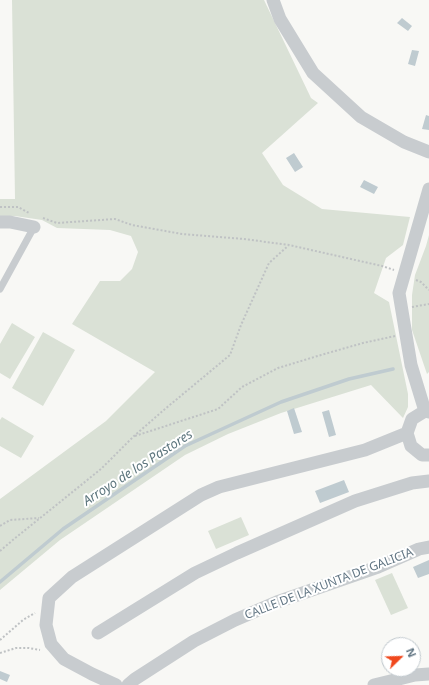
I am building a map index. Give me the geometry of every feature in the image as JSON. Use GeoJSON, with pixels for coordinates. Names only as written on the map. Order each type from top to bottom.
{"type":"FeatureCollection","features":[{"type":"Feature","properties":{"kind":"street"},"geometry":{"type":"LineString","coordinates":[[273,0],[280,19],[313,73],[360,118],[404,142],[429,152]]}},
{"type":"Feature","properties":{"kind":"street"},"geometry":{"type":"LineString","coordinates":[[429,189],[399,293],[411,365],[427,411],[412,419],[407,433],[411,446],[422,455],[429,455]]}},
{"type":"Feature","properties":{"kind":"street"},"geometry":{"type":"LineString","coordinates":[[0,222],[37,220]]}},
{"type":"Feature","properties":{"kind":"street"},"geometry":{"type":"LineString","coordinates":[[116,685],[69,662],[60,655],[51,644],[46,626],[49,598],[72,577],[202,495],[219,487],[365,450],[407,433]]}},
{"type":"Feature","properties":{"kind":"street"},"geometry":{"type":"LineString","coordinates":[[98,633],[195,573],[237,553],[355,501],[412,482],[429,481]]}},
{"type":"Feature","properties":{"kind":"street","name":"CALLE DE LA XUNTA DE GALICIA"},"geometry":{"type":"LineString","coordinates":[[128,685],[194,641],[235,620],[277,602],[378,567],[419,549],[429,547]]}},
{"type":"Feature","properties":{"kind":"street"},"geometry":{"type":"LineString","coordinates":[[374,685],[415,675],[429,674]]}},
{"type":"Feature","properties":{"kind":"lane"},"geometry":{"type":"LineString","coordinates":[[0,289],[37,220]]}},
{"type":"Feature","properties":{"kind":"path"},"geometry":{"type":"LineString","coordinates":[[0,206],[18,207],[37,220],[57,223],[115,219],[143,228],[182,234],[289,245],[382,266],[405,273],[421,282],[429,290]]}},
{"type":"Feature","properties":{"kind":"path"},"geometry":{"type":"LineString","coordinates":[[0,551],[101,469],[134,436],[230,355],[269,264],[289,245]]}},
{"type":"Feature","properties":{"kind":"path"},"geometry":{"type":"LineString","coordinates":[[401,309],[429,304]]}},
{"type":"Feature","properties":{"kind":"path"},"geometry":{"type":"LineString","coordinates":[[134,436],[218,409],[242,388],[278,368],[363,343],[406,334]]}},
{"type":"Feature","properties":{"kind":"path"},"geometry":{"type":"LineString","coordinates":[[0,526],[10,520],[41,518]]}},
{"type":"Feature","properties":{"kind":"path"},"geometry":{"type":"LineString","coordinates":[[0,640],[23,620],[48,605]]}},
{"type":"Feature","properties":{"kind":"path"},"geometry":{"type":"LineString","coordinates":[[0,653],[16,648],[29,648],[60,655]]}},
{"type":"Feature","properties":{"kind":"shaded area"},"geometry":{"type":"Polygon","coordinates":[[[12,0],[264,0],[311,98],[318,103],[262,153],[283,185],[322,209],[410,217],[403,245],[386,258],[374,293],[389,302],[408,394],[408,407],[403,418],[371,385],[281,413],[228,434],[185,455],[60,540],[0,590],[0,499],[106,421],[155,372],[72,324],[100,281],[120,281],[132,269],[138,252],[131,236],[110,230],[57,228],[42,220],[15,216],[0,216],[0,199],[15,199],[12,0]]]}},
{"type":"Feature","properties":{"kind":"shaded area"},"geometry":{"type":"Polygon","coordinates":[[[402,18],[412,26],[408,31],[397,23],[402,18]]]}},
{"type":"Feature","properties":{"kind":"shaded area"},"geometry":{"type":"Polygon","coordinates":[[[412,50],[419,51],[415,66],[408,64],[412,50]]]}},
{"type":"Feature","properties":{"kind":"shaded area"},"geometry":{"type":"Polygon","coordinates":[[[426,115],[429,116],[429,130],[422,129],[426,115]]]}},
{"type":"Feature","properties":{"kind":"shaded area"},"geometry":{"type":"Polygon","coordinates":[[[294,153],[303,167],[295,172],[286,158],[294,153]]]}},
{"type":"Feature","properties":{"kind":"shaded area"},"geometry":{"type":"Polygon","coordinates":[[[364,180],[378,187],[374,194],[360,187],[364,180]]]}},
{"type":"Feature","properties":{"kind":"shaded area"},"geometry":{"type":"Polygon","coordinates":[[[429,235],[429,372],[427,374],[412,330],[412,295],[415,275],[429,235]]]}},
{"type":"Feature","properties":{"kind":"shaded area"},"geometry":{"type":"Polygon","coordinates":[[[12,323],[35,337],[10,379],[0,373],[0,344],[12,323]]]}},
{"type":"Feature","properties":{"kind":"shaded area"},"geometry":{"type":"Polygon","coordinates":[[[43,332],[75,350],[43,406],[12,388],[43,332]]]}},
{"type":"Feature","properties":{"kind":"shaded area"},"geometry":{"type":"Polygon","coordinates":[[[294,408],[302,432],[294,434],[287,411],[294,408]]]}},
{"type":"Feature","properties":{"kind":"shaded area"},"geometry":{"type":"Polygon","coordinates":[[[329,410],[336,435],[329,437],[322,412],[329,410]]]}},
{"type":"Feature","properties":{"kind":"shaded area"},"geometry":{"type":"Polygon","coordinates":[[[2,417],[34,436],[21,458],[0,446],[0,420],[2,417]]]}},
{"type":"Feature","properties":{"kind":"shaded area"},"geometry":{"type":"Polygon","coordinates":[[[344,480],[349,492],[320,503],[315,491],[344,480]]]}},
{"type":"Feature","properties":{"kind":"shaded area"},"geometry":{"type":"Polygon","coordinates":[[[241,517],[249,535],[216,549],[208,531],[241,517]]]}},
{"type":"Feature","properties":{"kind":"shaded area"},"geometry":{"type":"Polygon","coordinates":[[[429,560],[429,574],[418,578],[413,567],[429,560]]]}},
{"type":"Feature","properties":{"kind":"shaded area"},"geometry":{"type":"Polygon","coordinates":[[[392,573],[408,608],[391,615],[375,580],[392,573]]]}},
{"type":"Feature","properties":{"kind":"shaded area"},"geometry":{"type":"Polygon","coordinates":[[[0,671],[10,675],[7,682],[0,679],[0,671]]]}},
{"type":"Feature","properties":{"kind":"waterway","name":"Arroyo de los Pastores"},"geometry":{"type":"LineString","coordinates":[[0,582],[63,529],[185,446],[281,402],[349,379],[393,369]]}}]}
